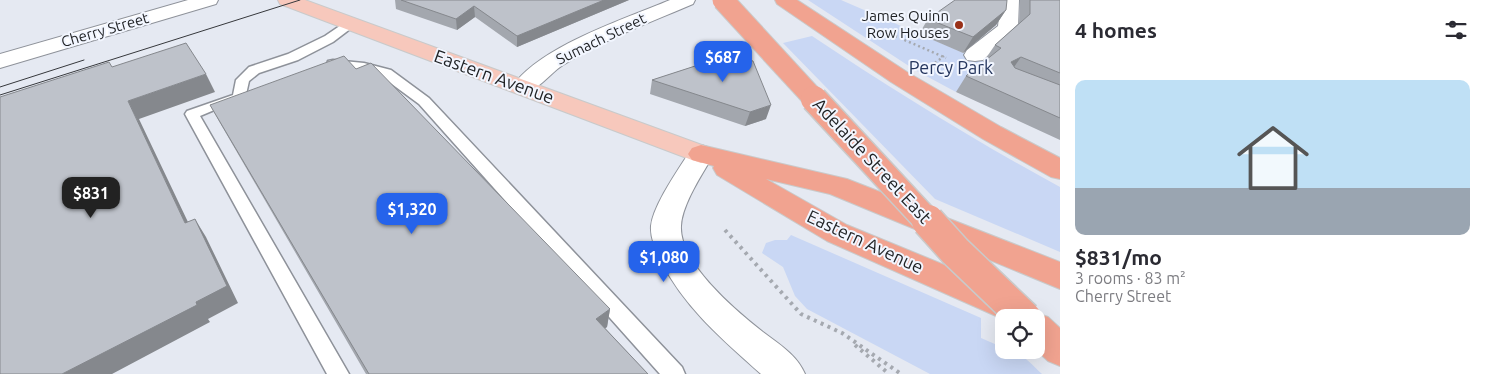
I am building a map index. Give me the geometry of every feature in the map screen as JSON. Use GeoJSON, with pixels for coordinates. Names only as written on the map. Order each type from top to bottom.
{"type":"FeatureCollection","features":[{"type":"Feature","properties":{"kind":"highway","name":"Adelaide Street East"},"geometry":{"type":"LineString","coordinates":[[723,0],[955,251],[1016,309]]}},
{"type":"Feature","properties":{"kind":"highway"},"geometry":{"type":"LineString","coordinates":[[784,0],[899,78],[992,133],[1060,170]]}},
{"type":"Feature","properties":{"kind":"highway","name":"Eastern Avenue"},"geometry":{"type":"LineString","coordinates":[[701,154],[837,186],[1060,276]]}},
{"type":"Feature","properties":{"kind":"highway","name":"Eastern Avenue"},"geometry":{"type":"LineString","coordinates":[[701,154],[837,233],[1014,309]]}},
{"type":"Feature","properties":{"kind":"highway","name":"Eastern Avenue"},"geometry":{"type":"LineString","coordinates":[[1045,322],[1060,328]]}},
{"type":"Feature","properties":{"kind":"highway"},"geometry":{"type":"LineString","coordinates":[[1045,336],[1060,350]]}},
{"type":"Feature","properties":{"kind":"main road","name":"Eastern Avenue"},"geometry":{"type":"LineString","coordinates":[[287,0],[701,154]]}},
{"type":"Feature","properties":{"kind":"street","name":"Cherry Street"},"geometry":{"type":"LineString","coordinates":[[0,61],[209,0]]}},
{"type":"Feature","properties":{"kind":"street","name":"Sumach Street"},"geometry":{"type":"LineString","coordinates":[[523,87],[548,65],[574,49],[686,0]]}},
{"type":"Feature","properties":{"kind":"street"},"geometry":{"type":"LineString","coordinates":[[974,55],[1008,28],[1010,0]]}},
{"type":"Feature","properties":{"kind":"street"},"geometry":{"type":"LineString","coordinates":[[701,154],[670,208],[666,227],[671,248],[685,274],[712,308],[787,374]]}},
{"type":"Feature","properties":{"kind":"lane"},"geometry":{"type":"LineString","coordinates":[[240,96],[242,80],[254,70],[293,57],[329,39],[350,24]]}},
{"type":"Feature","properties":{"kind":"lane"},"geometry":{"type":"LineString","coordinates":[[315,70],[334,64],[364,66],[386,73],[424,101],[674,374]]}},
{"type":"Feature","properties":{"kind":"lane"},"geometry":{"type":"LineString","coordinates":[[259,90],[192,114],[338,374]]}},
{"type":"Feature","properties":{"kind":"path"},"geometry":{"type":"LineString","coordinates":[[882,30],[962,65],[974,55]]}},
{"type":"Feature","properties":{"kind":"path"},"geometry":{"type":"LineString","coordinates":[[725,230],[801,314],[842,333],[901,374]]}},
{"type":"Feature","properties":{"kind":"path"},"geometry":{"type":"LineString","coordinates":[[842,333],[889,374]]}},
{"type":"Feature","properties":{"kind":"green space","name":"Percy Park"},"geometry":{"type":"Polygon","coordinates":[[[808,0],[841,0],[989,64],[956,92],[915,70],[808,0]]]}},
{"type":"Feature","properties":{"kind":"green space"},"geometry":{"type":"Polygon","coordinates":[[[812,36],[934,115],[1060,187],[1060,252],[935,199],[783,43],[812,36]]]}},
{"type":"Feature","properties":{"kind":"green space"},"geometry":{"type":"Polygon","coordinates":[[[791,235],[981,318],[981,338],[995,344],[995,359],[1025,359],[1042,374],[930,374],[807,309],[795,296],[783,267],[762,253],[766,243],[775,240],[787,240],[791,235]]]}},
{"type":"Feature","properties":{"kind":"building"},"geometry":{"type":"Polygon","coordinates":[[[401,0],[604,0],[517,36],[474,6],[456,19],[401,0]]]}},
{"type":"Feature","properties":{"kind":"building"},"geometry":{"type":"Polygon","coordinates":[[[955,0],[1007,0],[1006,10],[973,37],[928,19],[955,0]]]}},
{"type":"Feature","properties":{"kind":"building"},"geometry":{"type":"Polygon","coordinates":[[[1030,0],[1060,0],[1060,73],[1021,57],[1011,62],[1015,68],[1060,85],[1060,118],[966,76],[1001,48],[995,45],[1030,14],[1030,0]]]}},
{"type":"Feature","properties":{"kind":"building"},"geometry":{"type":"Polygon","coordinates":[[[186,43],[206,74],[128,101],[185,223],[195,219],[227,286],[196,302],[197,305],[62,374],[0,374],[0,97],[109,62],[112,67],[186,43]]]}},
{"type":"Feature","properties":{"kind":"building"},"geometry":{"type":"Polygon","coordinates":[[[729,55],[753,61],[771,105],[750,112],[652,80],[729,55]]]}},
{"type":"Feature","properties":{"kind":"building"},"geometry":{"type":"Polygon","coordinates":[[[344,56],[356,69],[371,63],[610,309],[596,319],[648,374],[369,374],[210,105],[344,56]]]}},
{"type":"Feature","properties":{"kind":"tram line"},"geometry":{"type":"LineString","coordinates":[[0,95],[300,0]]}},
{"type":"Feature","properties":{"kind":"tram line"},"geometry":{"type":"LineString","coordinates":[[0,87],[84,60]]}},
{"type":"Feature","properties":{"kind":"place","name":"James Quinn Row Houses"},"geometry":{"type":"Point","coordinates":[959,25]}}]}
